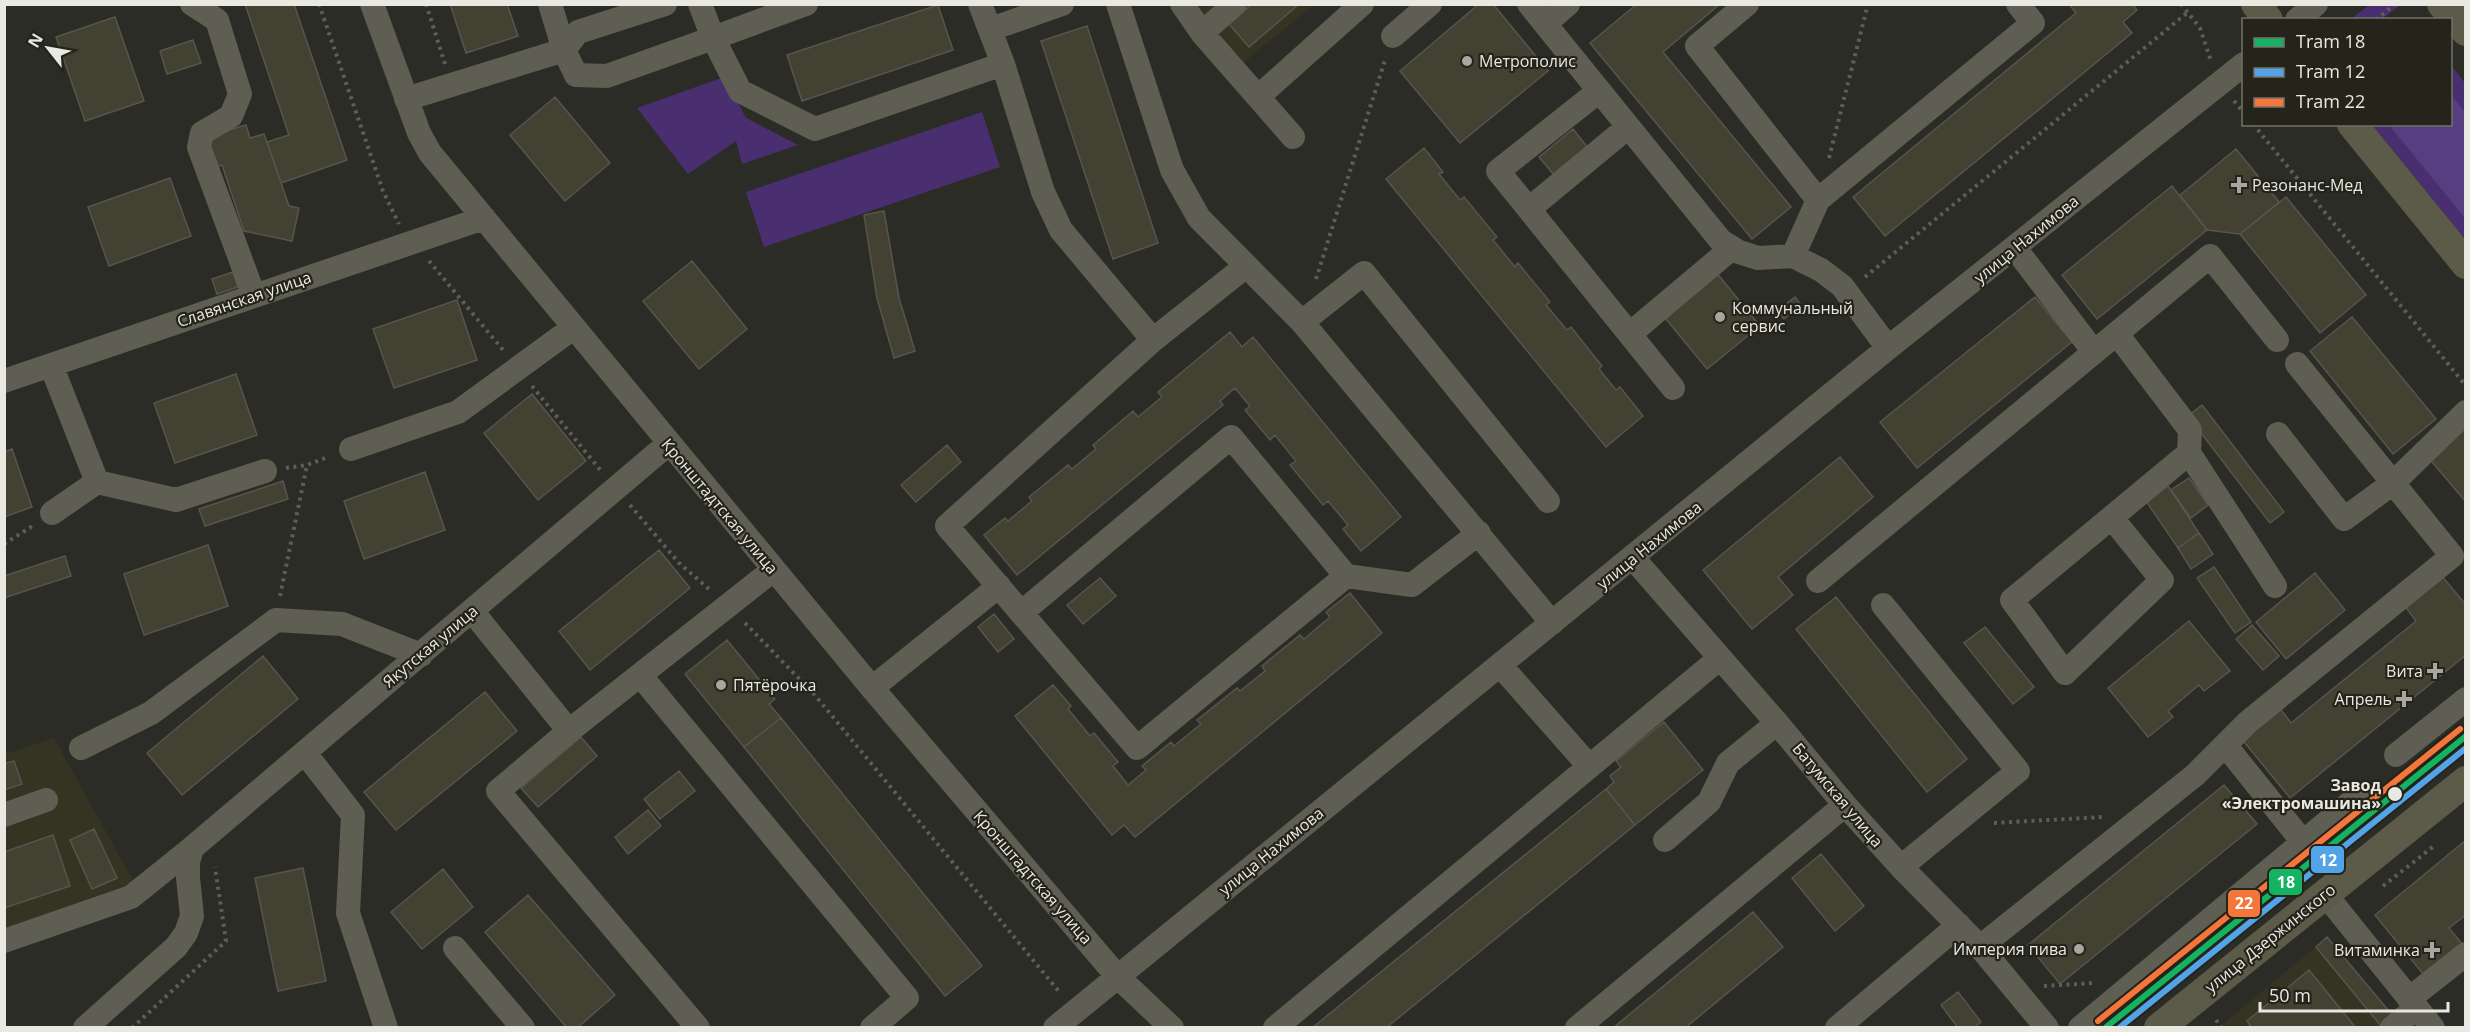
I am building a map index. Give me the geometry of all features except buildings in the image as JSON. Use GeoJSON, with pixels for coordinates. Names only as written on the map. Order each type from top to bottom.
{"type":"FeatureCollection","features":[{"type":"Feature","properties":{"kind":"main road"},"geometry":{"type":"LineString","coordinates":[[2256,4],[2266,18]]}},
{"type":"Feature","properties":{"kind":"main road"},"geometry":{"type":"LineString","coordinates":[[2442,4],[2466,32]]}},
{"type":"Feature","properties":{"kind":"main road"},"geometry":{"type":"LineString","coordinates":[[2354,126],[2466,264]]}},
{"type":"Feature","properties":{"kind":"main road","name":"улица Дзержинского"},"geometry":{"type":"LineString","coordinates":[[2158,1028],[2466,781]]}},
{"type":"Feature","properties":{"kind":"street"},"geometry":{"type":"LineString","coordinates":[[192,4],[217,20],[240,94],[231,116],[202,133],[199,147],[254,296]]}},
{"type":"Feature","properties":{"kind":"street","name":"Кронштадтская улица"},"geometry":{"type":"LineString","coordinates":[[372,4],[419,134],[430,153],[668,444],[872,688],[1117,976],[1172,1028]]}},
{"type":"Feature","properties":{"kind":"street"},"geometry":{"type":"LineString","coordinates":[[550,4],[564,50],[576,75],[607,76],[806,4]]}},
{"type":"Feature","properties":{"kind":"street"},"geometry":{"type":"LineString","coordinates":[[406,99],[564,50],[578,32],[665,4]]}},
{"type":"Feature","properties":{"kind":"street"},"geometry":{"type":"LineString","coordinates":[[700,4],[713,38],[740,91],[815,129],[1003,64]]}},
{"type":"Feature","properties":{"kind":"street"},"geometry":{"type":"LineString","coordinates":[[980,4],[1003,64],[1043,192],[1061,230],[1153,339]]}},
{"type":"Feature","properties":{"kind":"street"},"geometry":{"type":"LineString","coordinates":[[991,29],[1062,4]]}},
{"type":"Feature","properties":{"kind":"street"},"geometry":{"type":"LineString","coordinates":[[1182,4],[1202,33],[1293,137]]}},
{"type":"Feature","properties":{"kind":"street"},"geometry":{"type":"LineString","coordinates":[[1202,33],[1235,4]]}},
{"type":"Feature","properties":{"kind":"street"},"geometry":{"type":"LineString","coordinates":[[1258,97],[1362,4]]}},
{"type":"Feature","properties":{"kind":"street"},"geometry":{"type":"LineString","coordinates":[[1393,36],[1430,4]]}},
{"type":"Feature","properties":{"kind":"street"},"geometry":{"type":"LineString","coordinates":[[1529,4],[1721,241],[1758,258],[1793,256],[1821,270],[1842,286],[1888,348]]}},
{"type":"Feature","properties":{"kind":"street"},"geometry":{"type":"LineString","coordinates":[[1545,24],[1568,4]]}},
{"type":"Feature","properties":{"kind":"street"},"geometry":{"type":"LineString","coordinates":[[1747,4],[1697,46],[1818,200]]}},
{"type":"Feature","properties":{"kind":"street"},"geometry":{"type":"LineString","coordinates":[[1793,256],[1818,200],[2033,23],[2018,4]]}},
{"type":"Feature","properties":{"kind":"street"},"geometry":{"type":"LineString","coordinates":[[2300,18],[2316,4]]}},
{"type":"Feature","properties":{"kind":"street"},"geometry":{"type":"LineString","coordinates":[[1124,6],[1172,170],[1199,218],[1302,322],[1552,623]]}},
{"type":"Feature","properties":{"kind":"street","name":"улица Нахимова"},"geometry":{"type":"LineString","coordinates":[[1055,1028],[1888,348],[2242,66]]}},
{"type":"Feature","properties":{"kind":"street"},"geometry":{"type":"LineString","coordinates":[[1599,91],[1498,171],[1673,388]]}},
{"type":"Feature","properties":{"kind":"street"},"geometry":{"type":"LineString","coordinates":[[1529,209],[1628,127]]}},
{"type":"Feature","properties":{"kind":"street","name":"Славянская улица"},"geometry":{"type":"LineString","coordinates":[[4,381],[484,218]]}},
{"type":"Feature","properties":{"kind":"street"},"geometry":{"type":"LineString","coordinates":[[1630,333],[1732,248]]}},
{"type":"Feature","properties":{"kind":"street"},"geometry":{"type":"LineString","coordinates":[[2014,248],[2094,352]]}},
{"type":"Feature","properties":{"kind":"street"},"geometry":{"type":"LineString","coordinates":[[1818,581],[2210,256],[2277,340]]}},
{"type":"Feature","properties":{"kind":"street"},"geometry":{"type":"LineString","coordinates":[[1246,266],[1153,339],[947,526],[1137,748],[1346,576]]}},
{"type":"Feature","properties":{"kind":"street"},"geometry":{"type":"LineString","coordinates":[[1302,322],[1364,273],[1548,501]]}},
{"type":"Feature","properties":{"kind":"street"},"geometry":{"type":"LineString","coordinates":[[351,449],[458,412],[573,328]]}},
{"type":"Feature","properties":{"kind":"street"},"geometry":{"type":"LineString","coordinates":[[2116,334],[2190,430],[2189,453],[2275,586]]}},
{"type":"Feature","properties":{"kind":"street"},"geometry":{"type":"LineString","coordinates":[[1980,947],[2195,775],[2248,722],[2458,565],[2297,364]]}},
{"type":"Feature","properties":{"kind":"street"},"geometry":{"type":"LineString","coordinates":[[51,365],[97,482]]}},
{"type":"Feature","properties":{"kind":"street"},"geometry":{"type":"LineString","coordinates":[[2278,434],[2344,519],[2393,483],[2466,412]]}},
{"type":"Feature","properties":{"kind":"street"},"geometry":{"type":"LineString","coordinates":[[1021,613],[1231,437],[1346,576],[1412,585],[1479,533]]}},
{"type":"Feature","properties":{"kind":"street","name":"Якутская улица"},"geometry":{"type":"LineString","coordinates":[[4,941],[131,897],[192,848],[668,444]]}},
{"type":"Feature","properties":{"kind":"street"},"geometry":{"type":"LineString","coordinates":[[2112,518],[2162,580],[2065,673],[2012,600],[2189,453]]}},
{"type":"Feature","properties":{"kind":"street"},"geometry":{"type":"LineString","coordinates":[[52,513],[97,482],[176,500],[265,471]]}},
{"type":"Feature","properties":{"kind":"street","name":"Батумская улица"},"geometry":{"type":"LineString","coordinates":[[1633,558],[1777,723],[1845,805],[1901,867],[1980,947],[2047,1028]]}},
{"type":"Feature","properties":{"kind":"street"},"geometry":{"type":"LineString","coordinates":[[698,1028],[498,791],[569,731],[773,570]]}},
{"type":"Feature","properties":{"kind":"street"},"geometry":{"type":"LineString","coordinates":[[872,688],[999,586]]}},
{"type":"Feature","properties":{"kind":"street"},"geometry":{"type":"LineString","coordinates":[[1883,605],[2018,771],[1901,867]]}},
{"type":"Feature","properties":{"kind":"street"},"geometry":{"type":"LineString","coordinates":[[472,611],[569,731]]}},
{"type":"Feature","properties":{"kind":"street"},"geometry":{"type":"LineString","coordinates":[[81,748],[151,713],[276,620],[342,624],[420,655]]}},
{"type":"Feature","properties":{"kind":"street"},"geometry":{"type":"LineString","coordinates":[[1275,1028],[1720,658]]}},
{"type":"Feature","properties":{"kind":"street"},"geometry":{"type":"LineString","coordinates":[[1500,665],[1589,766]]}},
{"type":"Feature","properties":{"kind":"street"},"geometry":{"type":"LineString","coordinates":[[640,675],[907,998],[872,1028]]}},
{"type":"Feature","properties":{"kind":"street"},"geometry":{"type":"LineString","coordinates":[[2396,755],[2466,699]]}},
{"type":"Feature","properties":{"kind":"street"},"geometry":{"type":"LineString","coordinates":[[1665,840],[1709,802],[1728,763],[1777,723]]}},
{"type":"Feature","properties":{"kind":"street"},"geometry":{"type":"LineString","coordinates":[[2226,746],[2303,842]]}},
{"type":"Feature","properties":{"kind":"street"},"geometry":{"type":"LineString","coordinates":[[304,753],[353,815],[348,914],[386,1028]]}},
{"type":"Feature","properties":{"kind":"street"},"geometry":{"type":"LineString","coordinates":[[2079,1028],[2362,794]]}},
{"type":"Feature","properties":{"kind":"street"},"geometry":{"type":"LineString","coordinates":[[4,815],[46,800]]}},
{"type":"Feature","properties":{"kind":"street"},"geometry":{"type":"LineString","coordinates":[[1577,1028],[1845,805]]}},
{"type":"Feature","properties":{"kind":"street"},"geometry":{"type":"LineString","coordinates":[[85,1028],[176,947],[186,933],[192,916],[188,862],[192,848]]}},
{"type":"Feature","properties":{"kind":"street"},"geometry":{"type":"LineString","coordinates":[[2325,894],[2433,1028]]}},
{"type":"Feature","properties":{"kind":"street"},"geometry":{"type":"LineString","coordinates":[[1837,1028],[1959,925]]}},
{"type":"Feature","properties":{"kind":"street"},"geometry":{"type":"LineString","coordinates":[[455,948],[523,1028]]}},
{"type":"Feature","properties":{"kind":"street"},"geometry":{"type":"LineString","coordinates":[[2392,1028],[2413,1004],[2466,954]]}},
{"type":"Feature","properties":{"kind":"path"},"geometry":{"type":"LineString","coordinates":[[319,4],[383,191],[408,243],[423,255],[615,489]]}},
{"type":"Feature","properties":{"kind":"path"},"geometry":{"type":"LineString","coordinates":[[426,4],[452,84]]}},
{"type":"Feature","properties":{"kind":"path"},"geometry":{"type":"LineString","coordinates":[[1818,200],[1868,4]]}},
{"type":"Feature","properties":{"kind":"path"},"geometry":{"type":"LineString","coordinates":[[1846,293],[2187,13],[2181,4]]}},
{"type":"Feature","properties":{"kind":"path"},"geometry":{"type":"LineString","coordinates":[[2378,18],[2395,4]]}},
{"type":"Feature","properties":{"kind":"path"},"geometry":{"type":"LineString","coordinates":[[1302,322],[1393,36]]}},
{"type":"Feature","properties":{"kind":"path"},"geometry":{"type":"LineString","coordinates":[[2255,126],[2466,386]]}},
{"type":"Feature","properties":{"kind":"path"},"geometry":{"type":"LineString","coordinates":[[265,471],[306,465],[351,449]]}},
{"type":"Feature","properties":{"kind":"path"},"geometry":{"type":"LineString","coordinates":[[276,620],[306,465]]}},
{"type":"Feature","properties":{"kind":"path"},"geometry":{"type":"LineString","coordinates":[[4,544],[52,513]]}},
{"type":"Feature","properties":{"kind":"path"},"geometry":{"type":"LineString","coordinates":[[1951,826],[2146,815]]}},
{"type":"Feature","properties":{"kind":"path"},"geometry":{"type":"LineString","coordinates":[[2015,987],[2136,981]]}},
{"type":"Feature","properties":{"kind":"path"},"geometry":{"type":"LineString","coordinates":[[2216,1020],[2222,1028]]}},
{"type":"Feature","properties":{"kind":"shaded area"},"geometry":{"type":"Polygon","coordinates":[[[1194,5],[1314,5],[1244,62],[1194,5]]]}},
{"type":"Feature","properties":{"kind":"shaded area"},"geometry":{"type":"Polygon","coordinates":[[[2369,5],[2399,6],[2383,18],[2352,18],[2369,5]]]}},
{"type":"Feature","properties":{"kind":"shaded area"},"geometry":{"type":"Polygon","coordinates":[[[2452,66],[2465,83],[2465,239],[2373,126],[2452,126],[2452,66]]]}},
{"type":"Feature","properties":{"kind":"shaded area"},"geometry":{"type":"Polygon","coordinates":[[[724,77],[746,118],[798,145],[742,164],[736,141],[688,174],[637,108],[724,77]]]}},
{"type":"Feature","properties":{"kind":"shaded area"},"geometry":{"type":"Polygon","coordinates":[[[2452,96],[2465,112],[2465,218],[2390,126],[2452,126],[2452,96]]]}},
{"type":"Feature","properties":{"kind":"shaded area"},"geometry":{"type":"Polygon","coordinates":[[[982,112],[1000,167],[764,247],[746,192],[982,112]]]}},
{"type":"Feature","properties":{"kind":"shaded area"},"geometry":{"type":"Polygon","coordinates":[[[54,738],[141,895],[5,946],[5,754],[54,738]]]}},
{"type":"Feature","properties":{"kind":"shaded area"},"geometry":{"type":"Polygon","coordinates":[[[2327,937],[2392,1016],[2406,1027],[2225,1028],[2222,1025],[2327,937]]]}},
{"type":"Feature","properties":{"kind":"tram line","name":"22"},"geometry":{"type":"LineString","coordinates":[[2098,1021],[2460,729]]}},
{"type":"Feature","properties":{"kind":"tram line","name":"18"},"geometry":{"type":"LineString","coordinates":[[2105,1028],[2466,736]]}},
{"type":"Feature","properties":{"kind":"tram line","name":"12"},"geometry":{"type":"LineString","coordinates":[[2119,1028],[2466,748]]}},
{"type":"Feature","properties":{"kind":"place","name":"Метрополис"},"geometry":{"type":"Point","coordinates":[1467,61]}},
{"type":"Feature","properties":{"kind":"place","name":"Резонанс-Мед"},"geometry":{"type":"Point","coordinates":[2239,185]}},
{"type":"Feature","properties":{"kind":"place","name":"Коммунальный сервис"},"geometry":{"type":"Point","coordinates":[1720,317]}},
{"type":"Feature","properties":{"kind":"place","name":"Вита"},"geometry":{"type":"Point","coordinates":[2435,671]}},
{"type":"Feature","properties":{"kind":"place","name":"Пятёрочка"},"geometry":{"type":"Point","coordinates":[721,685]}},
{"type":"Feature","properties":{"kind":"place","name":"Апрель"},"geometry":{"type":"Point","coordinates":[2404,699]}},
{"type":"Feature","properties":{"kind":"place","name":"Завод «Электромашина»"},"geometry":{"type":"Point","coordinates":[2395,794]}},
{"type":"Feature","properties":{"kind":"place","name":"Империя пива"},"geometry":{"type":"Point","coordinates":[2079,949]}},
{"type":"Feature","properties":{"kind":"place","name":"Витаминка"},"geometry":{"type":"Point","coordinates":[2432,950]}}]}
